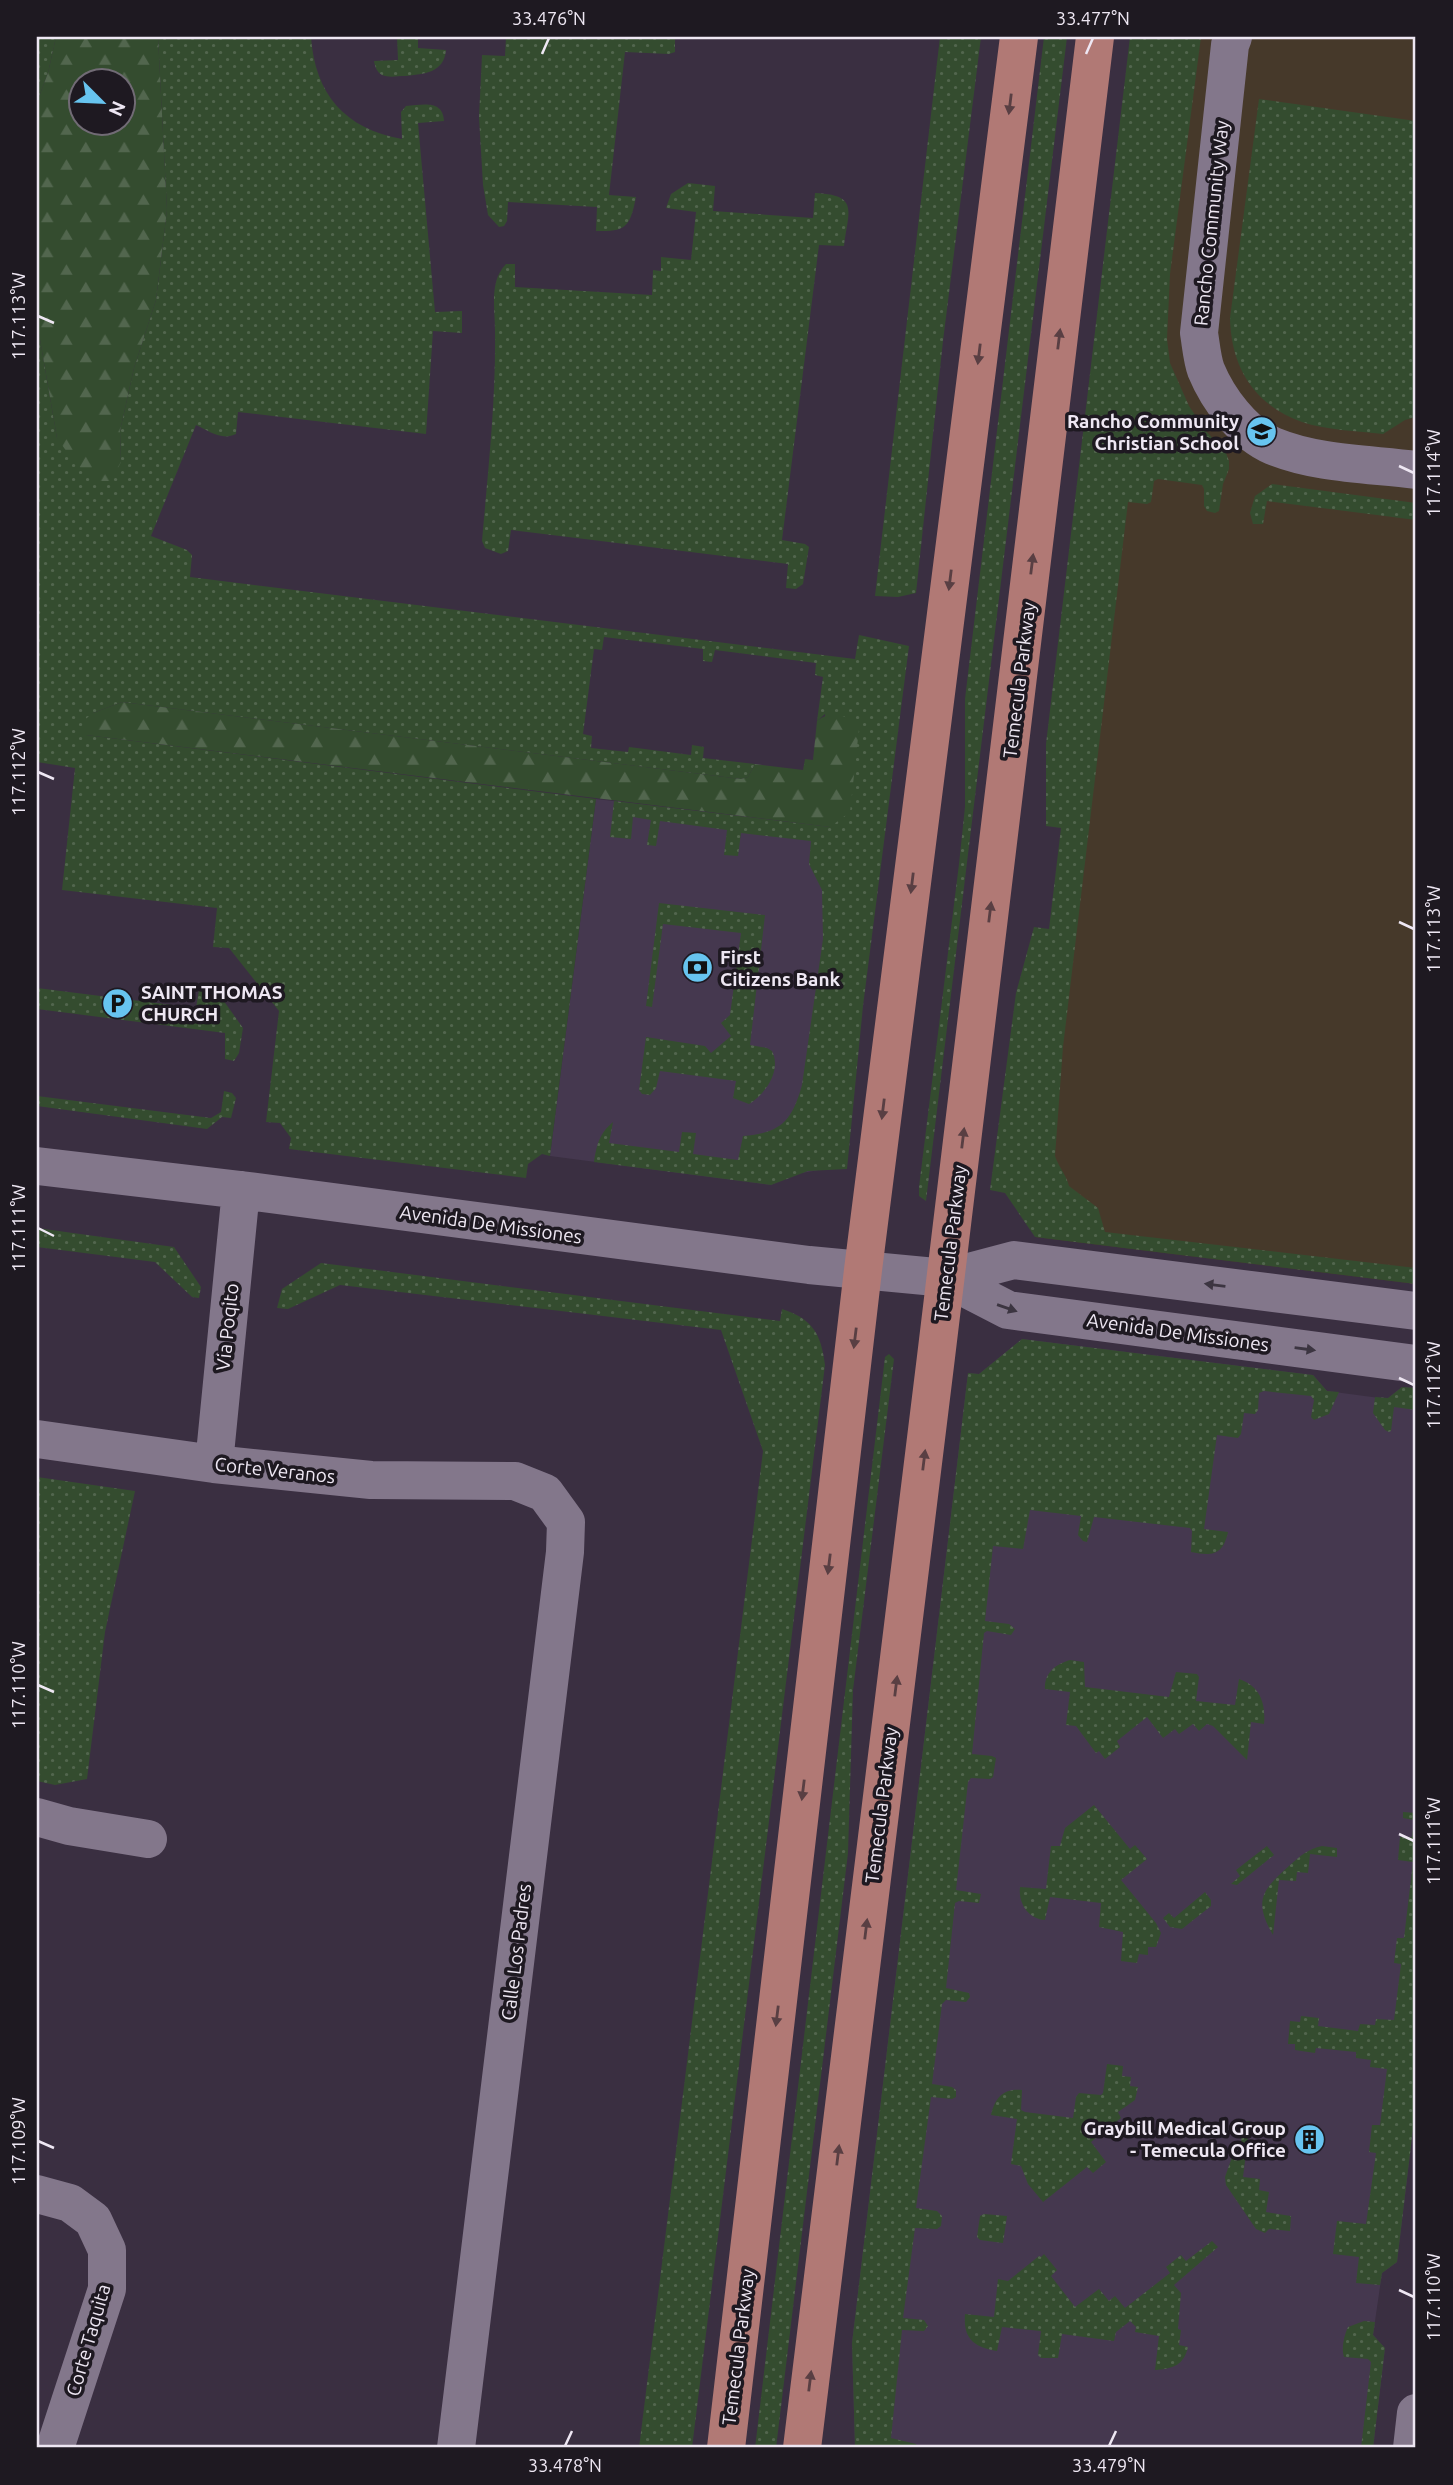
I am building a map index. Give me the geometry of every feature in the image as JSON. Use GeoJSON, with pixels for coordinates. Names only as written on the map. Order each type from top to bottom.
{"type":"FeatureCollection","features":[{"type":"Feature","properties":{"kind":"main road","name":"Temecula Parkway"},"geometry":{"type":"LineString","coordinates":[[726,2448],[863,1270],[1019,37]]}},
{"type":"Feature","properties":{"kind":"main road","name":"Temecula Parkway"},"geometry":{"type":"LineString","coordinates":[[802,2448],[1095,37]]}},
{"type":"Feature","properties":{"kind":"street","name":"Rancho Community Way"},"geometry":{"type":"LineString","coordinates":[[1233,37],[1199,333],[1205,368],[1224,403],[1246,427],[1270,445],[1304,456],[1416,470]]}},
{"type":"Feature","properties":{"kind":"street","name":"Avenida De Missiones"},"geometry":{"type":"LineString","coordinates":[[37,1166],[241,1190],[577,1236],[946,1279],[1009,1310],[1416,1364]]}},
{"type":"Feature","properties":{"kind":"street","name":"Via Poqito"},"geometry":{"type":"LineString","coordinates":[[214,1464],[241,1190]]}},
{"type":"Feature","properties":{"kind":"street","name":"Avenida De Missiones"},"geometry":{"type":"LineString","coordinates":[[946,1279],[1014,1260],[1416,1311]]}},
{"type":"Feature","properties":{"kind":"street","name":"Corte Veranos"},"geometry":{"type":"LineString","coordinates":[[37,1439],[214,1464],[371,1480],[515,1481]]}},
{"type":"Feature","properties":{"kind":"street","name":"Calle Los Padres"},"geometry":{"type":"LineString","coordinates":[[456,2448],[565,1552],[566,1522],[545,1493],[515,1481]]}},
{"type":"Feature","properties":{"kind":"street"},"geometry":{"type":"LineString","coordinates":[[37,1817],[69,1826],[148,1839]]}},
{"type":"Feature","properties":{"kind":"street","name":"Corte Taquita"},"geometry":{"type":"LineString","coordinates":[[53,2198],[93,2220],[107,2250],[107,2290],[55,2448]]}},
{"type":"Feature","properties":{"kind":"street"},"geometry":{"type":"LineString","coordinates":[[1412,2448],[1416,2413]]}},
{"type":"Feature","properties":{"kind":"shaded area","name":"Rancho Community Christian School"},"geometry":{"type":"Polygon","coordinates":[[[1154,37],[1416,37],[1416,1284],[1035,1237],[1154,37]]]}},
{"type":"Feature","properties":{"kind":"shaded area"},"geometry":{"type":"Polygon","coordinates":[[[596,799],[830,827],[819,1170],[796,1174],[771,1185],[550,1156],[596,799]]]}},
{"type":"Feature","properties":{"kind":"shaded area"},"geometry":{"type":"Polygon","coordinates":[[[1022,1339],[1313,1375],[1327,1391],[1387,1399],[1402,1387],[1416,1388],[1416,2104],[1397,2262],[1382,2273],[1373,2335],[1385,2348],[1373,2448],[855,2448],[852,2343],[968,1373],[979,1374],[1022,1339]]]}},
{"type":"Feature","properties":{"kind":"green space"},"geometry":{"type":"Polygon","coordinates":[[[37,37],[56,37],[48,73],[37,102],[37,37]]]}},
{"type":"Feature","properties":{"kind":"green space"},"geometry":{"type":"Polygon","coordinates":[[[56,37],[158,37],[167,210],[156,300],[134,368],[120,431],[121,462],[112,481],[93,481],[57,438],[37,322],[37,102],[48,73],[56,37]]]}},
{"type":"Feature","properties":{"kind":"green space"},"geometry":{"type":"Polygon","coordinates":[[[158,37],[311,37],[319,76],[337,106],[364,127],[382,134],[402,139],[401,112],[406,106],[431,105],[440,109],[444,121],[418,123],[435,312],[462,311],[462,333],[433,331],[426,434],[238,412],[236,434],[231,436],[216,434],[196,425],[151,536],[187,550],[192,555],[190,577],[855,659],[859,635],[909,646],[863,1006],[847,1169],[808,1171],[771,1185],[594,1162],[599,1140],[613,1122],[609,1143],[679,1152],[682,1132],[696,1133],[693,1154],[738,1160],[743,1136],[776,1128],[794,1108],[802,1085],[823,939],[822,890],[809,864],[811,841],[741,833],[738,856],[724,855],[727,830],[660,821],[656,846],[647,845],[651,820],[633,817],[631,839],[610,837],[614,801],[830,827],[825,714],[817,721],[823,677],[815,675],[816,663],[715,650],[712,662],[703,661],[703,649],[604,637],[602,650],[594,649],[583,734],[592,736],[591,748],[628,752],[629,747],[691,755],[692,745],[704,747],[703,758],[755,764],[748,777],[741,779],[122,702],[93,713],[86,735],[596,799],[550,1156],[542,1154],[528,1164],[526,1178],[289,1149],[291,1138],[280,1123],[266,1122],[279,1011],[229,948],[213,947],[217,908],[62,890],[75,768],[37,762],[37,322],[57,438],[121,462],[120,431],[134,368],[156,300],[167,210],[158,37]]]}},
{"type":"Feature","properties":{"kind":"green space"},"geometry":{"type":"Polygon","coordinates":[[[397,37],[418,37],[418,48],[446,50],[444,58],[437,68],[426,73],[393,77],[382,75],[376,69],[374,61],[398,60],[397,37]]]}},
{"type":"Feature","properties":{"kind":"green space"},"geometry":{"type":"Polygon","coordinates":[[[506,37],[675,37],[675,52],[669,54],[625,52],[609,195],[636,197],[625,226],[620,229],[596,231],[597,207],[508,202],[507,221],[504,226],[499,227],[488,215],[483,185],[479,117],[482,55],[505,56],[506,37]]]}},
{"type":"Feature","properties":{"kind":"green space"},"geometry":{"type":"Polygon","coordinates":[[[940,37],[981,37],[943,341],[916,593],[898,597],[875,596],[940,37]]]}},
{"type":"Feature","properties":{"kind":"green space"},"geometry":{"type":"Polygon","coordinates":[[[1044,37],[1067,37],[926,1201],[919,1196],[919,1187],[965,807],[965,699],[1044,37]]]}},
{"type":"Feature","properties":{"kind":"green space"},"geometry":{"type":"Polygon","coordinates":[[[1130,37],[1201,37],[1170,274],[1167,339],[1170,363],[1189,406],[1205,430],[1226,453],[1229,469],[1223,484],[1219,511],[1215,513],[1207,511],[1204,506],[1202,485],[1158,479],[1154,481],[1151,502],[1128,502],[1063,1047],[1055,1156],[1069,1186],[1098,1208],[1105,1232],[1416,1268],[1416,1284],[1035,1237],[1005,1193],[990,1190],[1016,993],[1034,927],[1049,929],[1061,828],[1046,826],[1046,744],[1130,37]]]}},
{"type":"Feature","properties":{"kind":"green space"},"geometry":{"type":"Polygon","coordinates":[[[1259,99],[1416,121],[1416,417],[1405,420],[1383,434],[1321,427],[1285,415],[1258,395],[1248,382],[1235,353],[1230,318],[1259,99]]]}},
{"type":"Feature","properties":{"kind":"green space"},"geometry":{"type":"Polygon","coordinates":[[[688,183],[715,186],[713,211],[813,218],[815,193],[839,197],[848,207],[844,246],[819,245],[782,540],[809,547],[803,584],[796,589],[786,588],[788,564],[511,530],[508,551],[501,554],[485,548],[482,541],[494,384],[494,296],[501,271],[506,264],[515,264],[515,287],[652,295],[653,270],[661,271],[661,257],[691,260],[696,212],[666,208],[671,194],[688,183]]]}},
{"type":"Feature","properties":{"kind":"green space"},"geometry":{"type":"Polygon","coordinates":[[[1272,484],[1416,503],[1416,520],[1267,501],[1263,524],[1253,524],[1250,513],[1255,496],[1272,484]]]}},
{"type":"Feature","properties":{"kind":"green space"},"geometry":{"type":"Polygon","coordinates":[[[122,702],[741,779],[748,777],[755,764],[803,770],[805,759],[813,760],[817,721],[823,717],[840,715],[859,729],[850,812],[830,827],[86,735],[82,722],[93,713],[122,702]]]}},
{"type":"Feature","properties":{"kind":"green space"},"geometry":{"type":"Polygon","coordinates":[[[659,903],[765,915],[750,1045],[772,1051],[775,1066],[766,1088],[749,1104],[733,1098],[736,1081],[660,1071],[656,1088],[650,1095],[642,1094],[639,1090],[646,1037],[705,1046],[711,1053],[731,1036],[721,1023],[730,1015],[741,933],[663,924],[652,1007],[646,1006],[659,903]]]}},
{"type":"Feature","properties":{"kind":"green space"},"geometry":{"type":"Polygon","coordinates":[[[204,983],[216,990],[243,1028],[239,1053],[234,1061],[225,1059],[225,1033],[37,1009],[37,988],[196,1008],[200,984],[204,983]]]}},
{"type":"Feature","properties":{"kind":"green space"},"geometry":{"type":"Polygon","coordinates":[[[224,1091],[232,1093],[236,1098],[231,1118],[222,1117],[207,1129],[37,1106],[37,1096],[211,1118],[221,1112],[224,1091]]]}},
{"type":"Feature","properties":{"kind":"green space"},"geometry":{"type":"Polygon","coordinates":[[[37,1228],[174,1247],[201,1287],[199,1298],[192,1297],[155,1262],[37,1247],[37,1228]]]}},
{"type":"Feature","properties":{"kind":"green space"},"geometry":{"type":"Polygon","coordinates":[[[321,1263],[780,1321],[782,1309],[808,1323],[814,1329],[821,1345],[825,1365],[692,2448],[639,2448],[763,1451],[721,1330],[340,1285],[288,1309],[277,1308],[282,1289],[321,1263]]]}},
{"type":"Feature","properties":{"kind":"green space"},"geometry":{"type":"Polygon","coordinates":[[[1022,1339],[1313,1375],[1327,1391],[1339,1392],[1329,1414],[1314,1420],[1311,1417],[1314,1400],[1311,1396],[1264,1391],[1259,1393],[1258,1410],[1255,1414],[1244,1413],[1238,1438],[1217,1435],[1204,1529],[1228,1532],[1223,1546],[1215,1553],[1191,1552],[1190,1528],[1094,1517],[1087,1542],[1078,1535],[1081,1516],[1030,1510],[1023,1549],[993,1546],[985,1621],[1009,1624],[1015,1629],[1011,1635],[987,1631],[984,1633],[972,1754],[996,1758],[993,1777],[971,1778],[968,1782],[956,1890],[981,1894],[979,1903],[955,1903],[946,1988],[969,1993],[970,1997],[966,2002],[946,2000],[942,2004],[932,2084],[952,2087],[956,2090],[956,2097],[931,2097],[916,2208],[937,2211],[942,2216],[941,2226],[937,2229],[915,2228],[903,2318],[924,2320],[928,2326],[924,2331],[902,2330],[891,2438],[916,2444],[917,2448],[855,2448],[852,2343],[968,1373],[979,1374],[1022,1339]]]}},
{"type":"Feature","properties":{"kind":"green space"},"geometry":{"type":"Polygon","coordinates":[[[889,1354],[894,1359],[853,1690],[848,1853],[776,2448],[755,2448],[885,1357],[889,1354]]]}},
{"type":"Feature","properties":{"kind":"green space"},"geometry":{"type":"Polygon","coordinates":[[[1402,1387],[1416,1388],[1416,1410],[1394,1407],[1389,1432],[1373,1413],[1375,1397],[1388,1398],[1402,1387]]]}},
{"type":"Feature","properties":{"kind":"green space"},"geometry":{"type":"Polygon","coordinates":[[[37,1477],[135,1491],[105,1632],[87,1779],[55,1785],[37,1781],[37,1477]]]}},
{"type":"Feature","properties":{"kind":"green space"},"geometry":{"type":"Polygon","coordinates":[[[1070,1660],[1084,1662],[1085,1687],[1169,1697],[1176,1672],[1197,1674],[1199,1677],[1196,1701],[1235,1705],[1239,1679],[1252,1686],[1260,1696],[1264,1709],[1264,1724],[1251,1722],[1247,1760],[1213,1726],[1207,1724],[1199,1731],[1193,1724],[1179,1734],[1175,1729],[1163,1738],[1147,1717],[1117,1741],[1120,1747],[1105,1759],[1099,1751],[1096,1753],[1076,1726],[1066,1725],[1070,1692],[1045,1689],[1052,1670],[1070,1660]]]}},
{"type":"Feature","properties":{"kind":"green space"},"geometry":{"type":"Polygon","coordinates":[[[1094,1805],[1130,1849],[1135,1845],[1147,1859],[1121,1880],[1161,1933],[1156,1947],[1148,1947],[1148,1955],[1139,1954],[1137,1963],[1121,1961],[1123,1932],[1099,1927],[1101,1903],[1050,1897],[1045,1920],[1030,1914],[1021,1899],[1020,1887],[1046,1889],[1051,1846],[1060,1846],[1065,1828],[1094,1805]]]}},
{"type":"Feature","properties":{"kind":"green space"},"geometry":{"type":"Polygon","coordinates":[[[1403,1812],[1416,1813],[1416,2104],[1397,2262],[1382,2273],[1380,2285],[1356,2283],[1359,2257],[1333,2254],[1337,2221],[1366,2224],[1376,2153],[1369,2152],[1372,2125],[1380,2125],[1387,2069],[1370,2067],[1371,2060],[1356,2058],[1356,2052],[1316,2048],[1315,2053],[1295,2050],[1295,2044],[1288,2044],[1290,2021],[1300,2022],[1301,2016],[1319,2018],[1318,2026],[1358,2031],[1360,2024],[1375,2025],[1376,2019],[1394,2020],[1401,1964],[1394,1963],[1397,1938],[1404,1938],[1413,1862],[1398,1860],[1400,1837],[1412,1837],[1414,1820],[1403,1818],[1403,1812]]]}},
{"type":"Feature","properties":{"kind":"green space"},"geometry":{"type":"Polygon","coordinates":[[[1267,1846],[1274,1855],[1237,1885],[1231,1884],[1240,1876],[1236,1870],[1267,1846]]]}},
{"type":"Feature","properties":{"kind":"green space"},"geometry":{"type":"Polygon","coordinates":[[[1322,1846],[1337,1848],[1337,1857],[1310,1854],[1308,1873],[1297,1872],[1296,1881],[1279,1880],[1273,1935],[1263,1913],[1262,1904],[1267,1889],[1301,1856],[1322,1846]]]}},
{"type":"Feature","properties":{"kind":"green space"},"geometry":{"type":"Polygon","coordinates":[[[1205,1892],[1211,1900],[1211,1906],[1182,1929],[1170,1927],[1163,1918],[1169,1913],[1174,1918],[1205,1892]]]}},
{"type":"Feature","properties":{"kind":"green space"},"geometry":{"type":"Polygon","coordinates":[[[1107,2064],[1123,2066],[1122,2076],[1131,2077],[1130,2086],[1138,2087],[1135,2100],[1118,2112],[1121,2118],[1091,2142],[1106,2162],[1093,2173],[1087,2167],[1043,2202],[1028,2184],[1021,2166],[1011,2164],[1017,2119],[991,2115],[995,2104],[1001,2095],[1022,2090],[1021,2110],[1073,2118],[1079,2093],[1103,2093],[1107,2064]]]}},
{"type":"Feature","properties":{"kind":"green space"},"geometry":{"type":"Polygon","coordinates":[[[1243,2121],[1250,2121],[1243,2177],[1260,2179],[1259,2190],[1269,2192],[1266,2212],[1291,2216],[1290,2231],[1269,2229],[1265,2233],[1256,2229],[1226,2185],[1225,2177],[1241,2141],[1243,2121]]]}},
{"type":"Feature","properties":{"kind":"green space"},"geometry":{"type":"Polygon","coordinates":[[[980,2216],[1007,2216],[1003,2243],[980,2240],[977,2237],[980,2216]]]}},
{"type":"Feature","properties":{"kind":"green space"},"geometry":{"type":"Polygon","coordinates":[[[1212,2241],[1218,2247],[1174,2285],[1181,2293],[1179,2345],[1188,2347],[1181,2362],[1167,2369],[1155,2370],[1159,2336],[1135,2332],[1136,2327],[1130,2321],[1116,2332],[1114,2341],[1062,2334],[1058,2358],[1041,2358],[1038,2355],[1041,2331],[1002,2327],[997,2351],[976,2344],[968,2336],[965,2314],[994,2317],[998,2279],[1008,2281],[1044,2254],[1057,2270],[1051,2276],[1075,2307],[1099,2289],[1109,2301],[1115,2296],[1125,2308],[1170,2273],[1166,2267],[1181,2255],[1186,2261],[1212,2241]]]}},
{"type":"Feature","properties":{"kind":"green space"},"geometry":{"type":"Polygon","coordinates":[[[1364,2321],[1375,2322],[1373,2335],[1385,2348],[1373,2448],[1361,2448],[1371,2362],[1368,2359],[1344,2357],[1343,2350],[1348,2327],[1364,2321]]]}},
{"type":"Feature","properties":{"kind":"place","name":"Rancho Community Christian School"},"geometry":{"type":"Point","coordinates":[1262,432]}},
{"type":"Feature","properties":{"kind":"place","name":"First Citizens Bank"},"geometry":{"type":"Point","coordinates":[697,968]}},
{"type":"Feature","properties":{"kind":"place","name":"SAINT THOMAS CHURCH"},"geometry":{"type":"Point","coordinates":[118,1003]}},
{"type":"Feature","properties":{"kind":"place","name":"Graybill Medical Group - Temecula Office"},"geometry":{"type":"Point","coordinates":[1309,2139]}}]}
